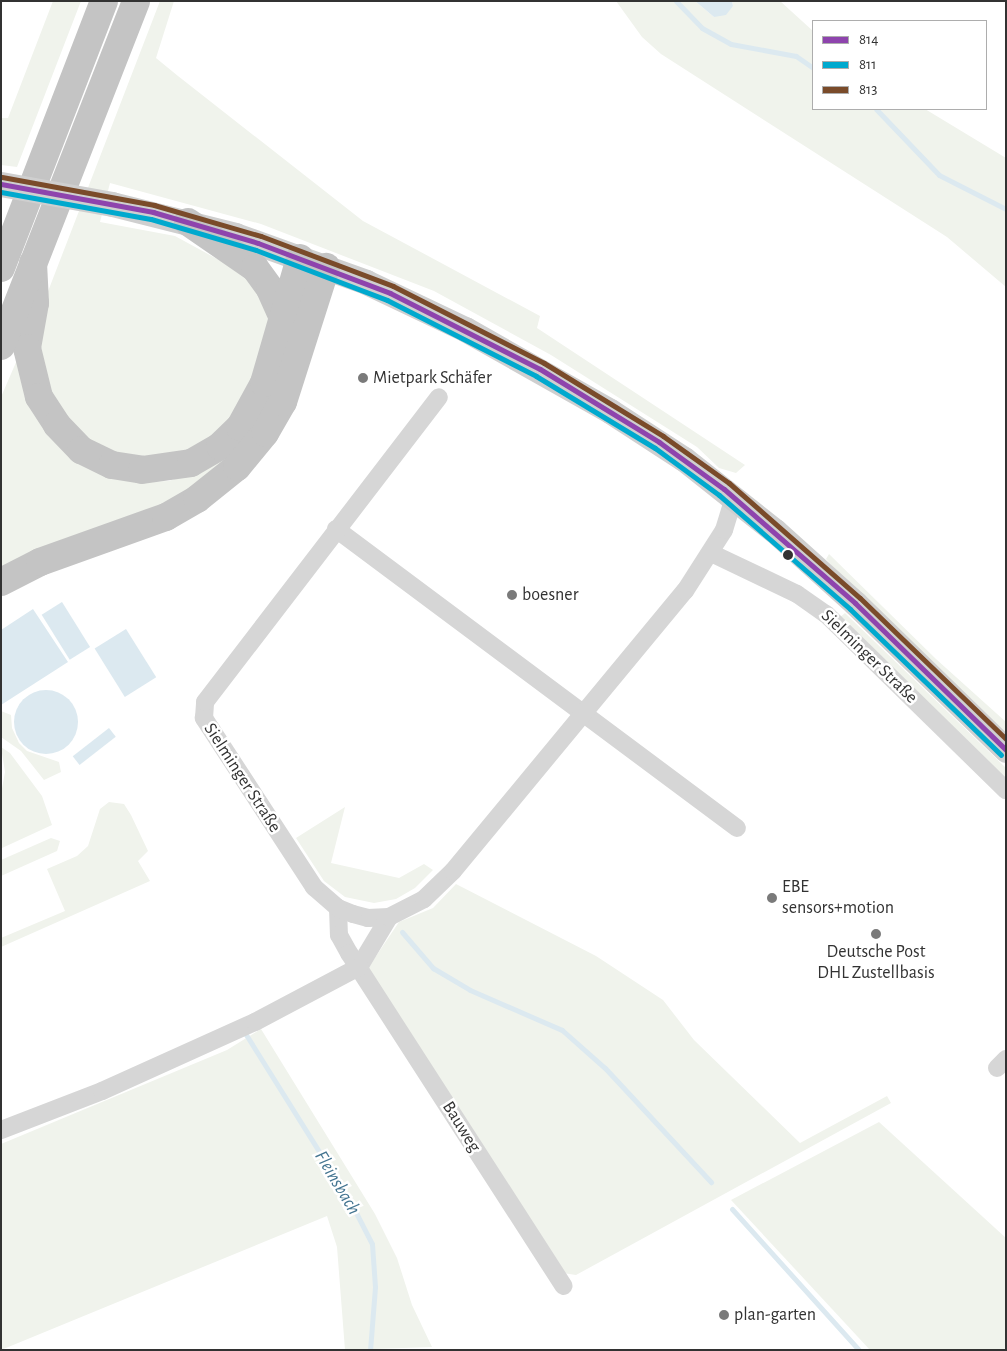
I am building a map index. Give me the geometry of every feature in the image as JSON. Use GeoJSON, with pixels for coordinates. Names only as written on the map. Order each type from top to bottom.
{"type":"FeatureCollection","features":[{"type":"Feature","properties":{"kind":"highway"},"geometry":{"type":"LineString","coordinates":[[1,268],[104,1]]}},
{"type":"Feature","properties":{"kind":"highway"},"geometry":{"type":"LineString","coordinates":[[1,346],[136,1]]}},
{"type":"Feature","properties":{"kind":"highway"},"geometry":{"type":"LineString","coordinates":[[188,222],[255,268],[270,289],[282,316]]}},
{"type":"Feature","properties":{"kind":"highway"},"geometry":{"type":"LineString","coordinates":[[1,245],[19,225]]}},
{"type":"Feature","properties":{"kind":"highway"},"geometry":{"type":"LineString","coordinates":[[33,263],[34,303],[27,348],[39,397],[69,439],[96,459],[124,468],[158,470],[191,463],[231,437],[258,398],[300,258]]}},
{"type":"Feature","properties":{"kind":"highway"},"geometry":{"type":"LineString","coordinates":[[1,582],[40,562],[166,517],[197,499],[236,467],[265,433],[283,402],[326,267]]}},
{"type":"Feature","properties":{"kind":"street","name":"Sielminger Straße"},"geometry":{"type":"LineString","coordinates":[[1,184],[112,204],[188,222],[300,258],[326,267],[439,315],[540,369],[659,442],[734,498],[854,603],[1006,750]]}},
{"type":"Feature","properties":{"kind":"street","name":"Sielminger Straße"},"geometry":{"type":"LineString","coordinates":[[439,397],[210,692],[205,702],[204,718],[314,887],[338,908],[368,918],[389,917],[424,899],[446,878],[582,713],[686,591],[724,530],[734,498]]}},
{"type":"Feature","properties":{"kind":"street"},"geometry":{"type":"LineString","coordinates":[[336,530],[737,828]]}},
{"type":"Feature","properties":{"kind":"street","name":"Sielminger Straße"},"geometry":{"type":"LineString","coordinates":[[711,553],[797,594],[826,614],[1006,790]]}},
{"type":"Feature","properties":{"kind":"street","name":"Bauweg"},"geometry":{"type":"LineString","coordinates":[[338,908],[339,935],[564,1286]]}},
{"type":"Feature","properties":{"kind":"street"},"geometry":{"type":"LineString","coordinates":[[1,1130],[102,1091],[254,1022],[359,967],[389,917]]}},
{"type":"Feature","properties":{"kind":"shaded area"},"geometry":{"type":"Polygon","coordinates":[[[53,1],[81,1],[17,167],[1,165],[1,118],[8,118],[53,1]]]}},
{"type":"Feature","properties":{"kind":"shaded area"},"geometry":{"type":"Polygon","coordinates":[[[160,1],[174,1],[156,58],[178,76],[363,221],[540,316],[537,328],[745,465],[736,473],[719,468],[697,447],[551,355],[434,291],[261,224],[110,183],[100,222],[175,236],[241,272],[261,293],[268,318],[266,347],[234,423],[185,459],[118,462],[65,424],[38,361],[47,294],[160,1]]]}},
{"type":"Feature","properties":{"kind":"shaded area"},"geometry":{"type":"Polygon","coordinates":[[[616,1],[695,1],[714,17],[733,6],[732,1],[780,1],[812,30],[812,110],[927,110],[1006,158],[1006,287],[947,237],[661,54],[642,37],[616,1]]]}},
{"type":"Feature","properties":{"kind":"shaded area"},"geometry":{"type":"Polygon","coordinates":[[[695,1],[732,1],[733,6],[726,15],[714,17],[695,1]]]}},
{"type":"Feature","properties":{"kind":"shaded area"},"geometry":{"type":"Polygon","coordinates":[[[17,360],[31,406],[142,482],[169,481],[197,471],[280,389],[209,483],[1,575],[1,397],[17,360]]]}},
{"type":"Feature","properties":{"kind":"shaded area"},"geometry":{"type":"Polygon","coordinates":[[[829,554],[936,659],[1006,722],[1006,741],[874,613],[826,559],[829,554]]]}},
{"type":"Feature","properties":{"kind":"shaded area"},"geometry":{"type":"Polygon","coordinates":[[[62,602],[90,647],[70,660],[42,615],[62,602]]]}},
{"type":"Feature","properties":{"kind":"shaded area"},"geometry":{"type":"Polygon","coordinates":[[[33,609],[68,662],[1,705],[1,630],[33,609]]]}},
{"type":"Feature","properties":{"kind":"shaded area"},"geometry":{"type":"Polygon","coordinates":[[[845,613],[1006,768],[1006,781],[839,618],[845,613]]]}},
{"type":"Feature","properties":{"kind":"shaded area"},"geometry":{"type":"Polygon","coordinates":[[[126,629],[156,677],[125,697],[95,649],[126,629]]]}},
{"type":"Feature","properties":{"kind":"shaded area"},"geometry":{"type":"Polygon","coordinates":[[[46,690],[58,693],[69,699],[75,710],[78,722],[75,734],[69,745],[58,751],[46,754],[34,751],[23,745],[17,734],[14,722],[17,710],[23,699],[34,693],[46,690]]]}},
{"type":"Feature","properties":{"kind":"shaded area"},"geometry":{"type":"Polygon","coordinates":[[[1,711],[11,715],[12,728],[19,743],[27,751],[59,762],[61,772],[44,780],[21,751],[1,737],[1,711]]]}},
{"type":"Feature","properties":{"kind":"shaded area"},"geometry":{"type":"Polygon","coordinates":[[[109,728],[116,737],[80,765],[73,756],[109,728]]]}},
{"type":"Feature","properties":{"kind":"shaded area"},"geometry":{"type":"Polygon","coordinates":[[[1,747],[10,753],[42,796],[52,825],[2,848],[1,794],[5,772],[1,747]]]}},
{"type":"Feature","properties":{"kind":"shaded area"},"geometry":{"type":"Polygon","coordinates":[[[109,802],[124,804],[131,815],[148,851],[138,861],[150,881],[1,947],[1,938],[65,911],[47,869],[77,856],[88,846],[100,809],[109,802]]]}},
{"type":"Feature","properties":{"kind":"shaded area"},"geometry":{"type":"Polygon","coordinates":[[[345,807],[331,863],[399,878],[424,864],[433,870],[415,888],[396,899],[374,903],[345,897],[324,881],[296,838],[345,807]]]}},
{"type":"Feature","properties":{"kind":"shaded area"},"geometry":{"type":"Polygon","coordinates":[[[51,838],[60,841],[57,851],[1,876],[1,860],[51,838]]]}},
{"type":"Feature","properties":{"kind":"shaded area"},"geometry":{"type":"Polygon","coordinates":[[[456,884],[596,956],[663,1000],[694,1040],[800,1143],[887,1096],[891,1103],[576,1275],[563,1273],[366,971],[399,922],[433,908],[456,884]]]}},
{"type":"Feature","properties":{"kind":"shaded area"},"geometry":{"type":"Polygon","coordinates":[[[261,1029],[375,1214],[397,1258],[412,1305],[432,1347],[345,1350],[337,1247],[327,1216],[1,1350],[1,1144],[227,1050],[261,1029]]]}},
{"type":"Feature","properties":{"kind":"shaded area"},"geometry":{"type":"Polygon","coordinates":[[[879,1122],[1006,1238],[1006,1350],[870,1350],[731,1200],[879,1122]]]}},
{"type":"Feature","properties":{"kind":"waterway"},"geometry":{"type":"LineString","coordinates":[[676,1],[702,28],[731,44],[796,56],[812,67]]}},
{"type":"Feature","properties":{"kind":"waterway"},"geometry":{"type":"LineString","coordinates":[[877,110],[939,175],[1006,209]]}},
{"type":"Feature","properties":{"kind":"waterway"},"geometry":{"type":"LineString","coordinates":[[402,932],[433,968],[470,990],[562,1030],[605,1068],[711,1182]]}},
{"type":"Feature","properties":{"kind":"waterway","name":"Fleinsbach"},"geometry":{"type":"LineString","coordinates":[[245,1033],[350,1201],[372,1244],[375,1287],[370,1350]]}},
{"type":"Feature","properties":{"kind":"waterway"},"geometry":{"type":"LineString","coordinates":[[732,1209],[859,1350]]}},
{"type":"Feature","properties":{"kind":"transit line","name":"813"},"geometry":{"type":"LineString","coordinates":[[2,177],[154,205],[261,236],[393,286],[544,363],[663,436],[729,483],[860,598],[1006,739]]}},
{"type":"Feature","properties":{"kind":"transit line","name":"814"},"geometry":{"type":"LineString","coordinates":[[1,184],[153,212],[258,243],[390,293],[540,369],[659,442],[724,489],[855,603],[1006,750]]}},
{"type":"Feature","properties":{"kind":"transit line","name":"811"},"geometry":{"type":"LineString","coordinates":[[1,192],[151,219],[256,250],[387,300],[536,376],[655,448],[719,495],[850,609],[1001,755]]}},
{"type":"Feature","properties":{"kind":"place","name":"Mietpark Schäfer"},"geometry":{"type":"Point","coordinates":[363,378]}},
{"type":"Feature","properties":{"kind":"place","name":"boesner"},"geometry":{"type":"Point","coordinates":[512,595]}},
{"type":"Feature","properties":{"kind":"place","name":"EBE sensors+motion"},"geometry":{"type":"Point","coordinates":[772,898]}},
{"type":"Feature","properties":{"kind":"place","name":"Deutsche Post DHL Zustellbasis"},"geometry":{"type":"Point","coordinates":[876,934]}},
{"type":"Feature","properties":{"kind":"place","name":"plan-garten"},"geometry":{"type":"Point","coordinates":[724,1315]}}]}
